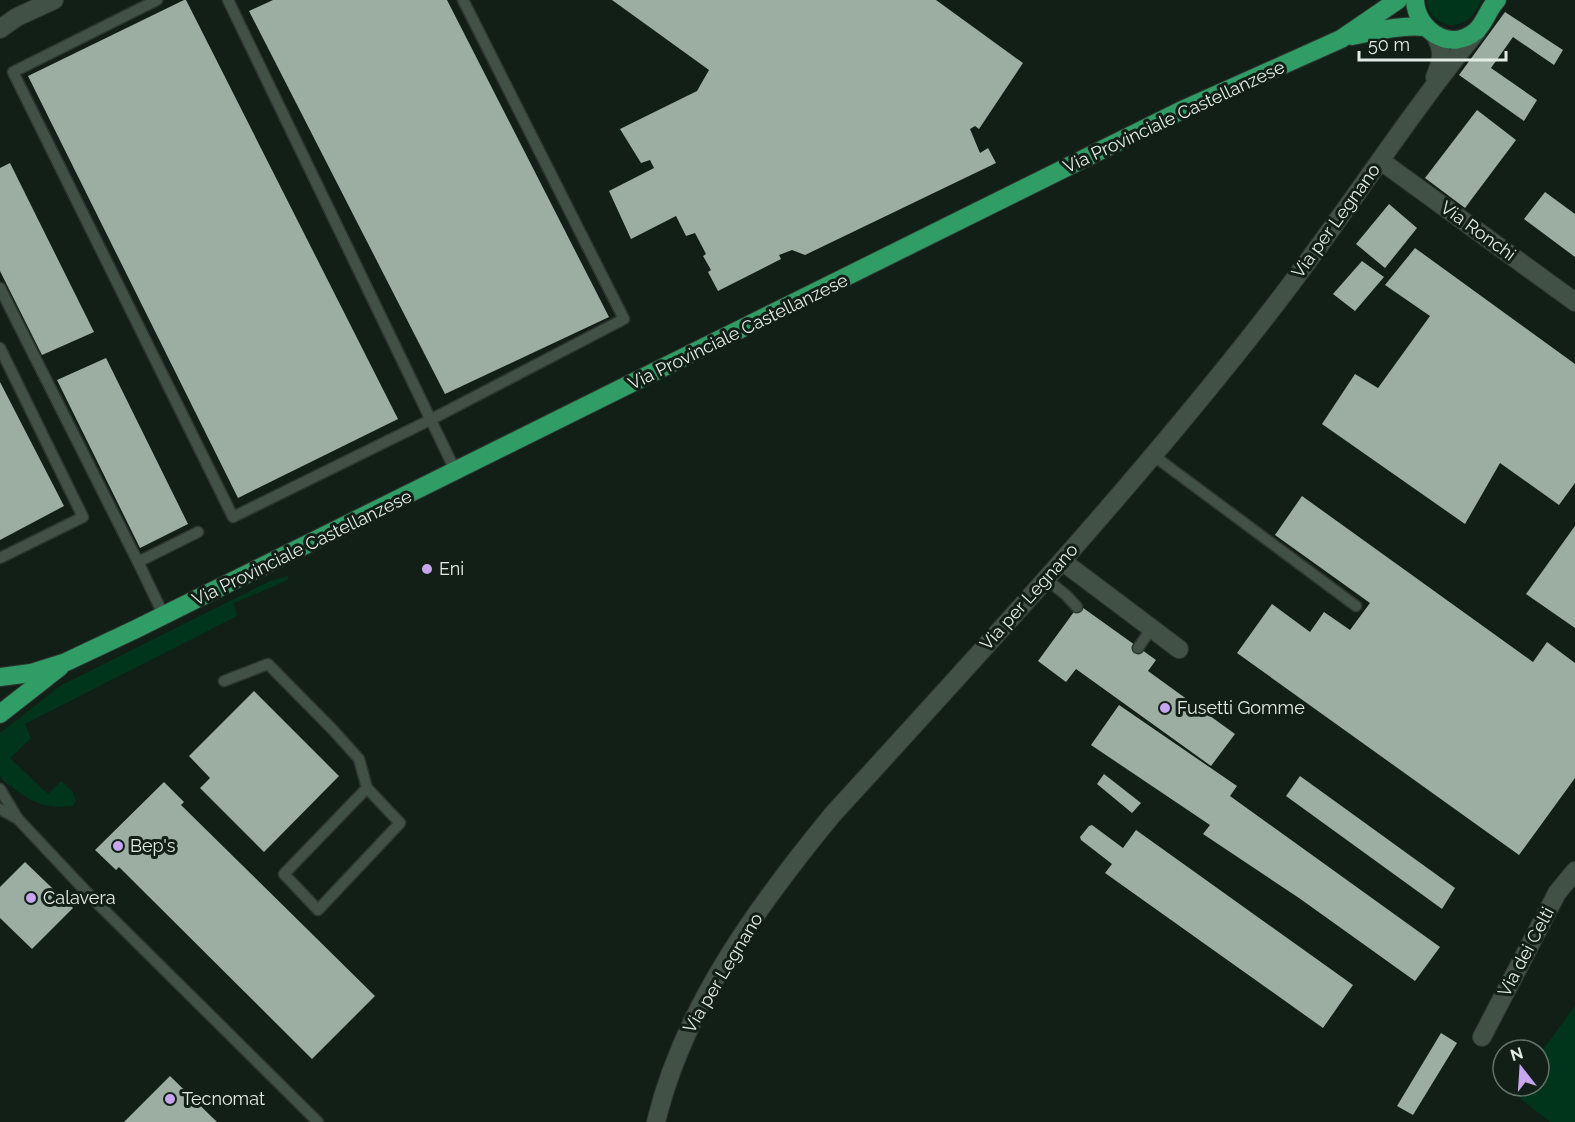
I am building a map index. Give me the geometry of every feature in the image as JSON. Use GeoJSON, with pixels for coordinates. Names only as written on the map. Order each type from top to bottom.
{"type":"FeatureCollection","features":[{"type":"Feature","properties":{"kind":"main road","name":"Via Provinciale Castellanzese"},"geometry":{"type":"LineString","coordinates":[[66,662],[456,472],[1180,111],[1341,39],[1398,0]]}},
{"type":"Feature","properties":{"kind":"main road"},"geometry":{"type":"LineString","coordinates":[[1415,0],[1416,14],[1430,31]]}},
{"type":"Feature","properties":{"kind":"main road"},"geometry":{"type":"LineString","coordinates":[[1477,30],[1497,0]]}},
{"type":"Feature","properties":{"kind":"main road","name":"Via Provinciale Castellanzese"},"geometry":{"type":"LineString","coordinates":[[1341,39],[1410,26],[1450,39],[1463,38],[1477,30]]}},
{"type":"Feature","properties":{"kind":"main road"},"geometry":{"type":"LineString","coordinates":[[0,677],[31,673],[66,662]]}},
{"type":"Feature","properties":{"kind":"main road"},"geometry":{"type":"LineString","coordinates":[[0,714],[66,662]]}},
{"type":"Feature","properties":{"kind":"street"},"geometry":{"type":"LineString","coordinates":[[0,29],[17,17],[54,0]]}},
{"type":"Feature","properties":{"kind":"street","name":"Via per Legnano"},"geometry":{"type":"LineString","coordinates":[[656,1122],[681,1044],[717,977],[802,852],[833,814],[1154,456],[1267,316],[1381,161],[1431,87],[1477,30]]}},
{"type":"Feature","properties":{"kind":"street","name":"Via per Legnano"},"geometry":{"type":"LineString","coordinates":[[1430,31],[1440,43],[1442,56],[1431,87]]}},
{"type":"Feature","properties":{"kind":"street","name":"Via Ronchi"},"geometry":{"type":"LineString","coordinates":[[1381,161],[1575,302]]}},
{"type":"Feature","properties":{"kind":"street"},"geometry":{"type":"LineString","coordinates":[[1062,561],[1179,649]]}},
{"type":"Feature","properties":{"kind":"street","name":"Via dei Celti"},"geometry":{"type":"LineString","coordinates":[[1482,1037],[1557,893],[1575,870]]}},
{"type":"Feature","properties":{"kind":"lane"},"geometry":{"type":"LineString","coordinates":[[156,0],[13,72],[233,517],[430,420],[624,319],[463,0]]}},
{"type":"Feature","properties":{"kind":"lane"},"geometry":{"type":"LineString","coordinates":[[228,0],[456,472]]}},
{"type":"Feature","properties":{"kind":"lane"},"geometry":{"type":"LineString","coordinates":[[0,288],[164,616]]}},
{"type":"Feature","properties":{"kind":"lane"},"geometry":{"type":"LineString","coordinates":[[0,348],[83,517],[0,558]]}},
{"type":"Feature","properties":{"kind":"lane"},"geometry":{"type":"LineString","coordinates":[[1154,456],[1356,606]]}},
{"type":"Feature","properties":{"kind":"lane"},"geometry":{"type":"LineString","coordinates":[[138,562],[198,532]]}},
{"type":"Feature","properties":{"kind":"lane"},"geometry":{"type":"LineString","coordinates":[[1046,579],[1077,607]]}},
{"type":"Feature","properties":{"kind":"lane"},"geometry":{"type":"LineString","coordinates":[[1138,648],[1151,629]]}},
{"type":"Feature","properties":{"kind":"lane"},"geometry":{"type":"LineString","coordinates":[[224,681],[268,664],[359,759],[367,788],[400,823],[318,910],[284,874],[367,788]]}},
{"type":"Feature","properties":{"kind":"lane"},"geometry":{"type":"LineString","coordinates":[[0,789],[18,819],[318,1122]]}},
{"type":"Feature","properties":{"kind":"lane"},"geometry":{"type":"LineString","coordinates":[[0,809],[18,819]]}},
{"type":"Feature","properties":{"kind":"green space"},"geometry":{"type":"Polygon","coordinates":[[[1427,0],[1482,0],[1470,18],[1451,25],[1434,17],[1427,0]]]}},
{"type":"Feature","properties":{"kind":"green space"},"geometry":{"type":"Polygon","coordinates":[[[288,576],[288,580],[234,603],[237,616],[25,724],[31,738],[10,758],[48,794],[61,781],[73,792],[76,801],[73,806],[43,805],[4,782],[0,776],[0,733],[60,686],[270,581],[288,576]]]}},
{"type":"Feature","properties":{"kind":"green space"},"geometry":{"type":"Polygon","coordinates":[[[1575,1006],[1575,1122],[1550,1122],[1520,1098],[1551,1098],[1551,1039],[1575,1006]]]}},
{"type":"Feature","properties":{"kind":"building"},"geometry":{"type":"Polygon","coordinates":[[[184,0],[398,419],[238,498],[28,76],[184,0]]]}},
{"type":"Feature","properties":{"kind":"building"},"geometry":{"type":"Polygon","coordinates":[[[273,0],[447,0],[609,317],[445,394],[249,11],[273,0]]]}},
{"type":"Feature","properties":{"kind":"building"},"geometry":{"type":"Polygon","coordinates":[[[612,0],[936,0],[1023,63],[979,129],[975,126],[970,129],[980,153],[988,148],[996,163],[805,255],[792,250],[779,255],[781,259],[718,291],[708,272],[711,270],[703,256],[706,254],[695,233],[686,236],[676,216],[631,239],[609,191],[654,168],[650,160],[641,163],[620,129],[697,91],[709,70],[612,0]]]}},
{"type":"Feature","properties":{"kind":"building"},"geometry":{"type":"Polygon","coordinates":[[[1505,12],[1563,50],[1554,65],[1513,37],[1491,68],[1537,100],[1524,121],[1459,75],[1505,12]]]}},
{"type":"Feature","properties":{"kind":"building"},"geometry":{"type":"Polygon","coordinates":[[[1477,110],[1516,140],[1465,208],[1425,178],[1477,110]]]}},
{"type":"Feature","properties":{"kind":"building"},"geometry":{"type":"Polygon","coordinates":[[[10,163],[94,332],[42,355],[0,271],[0,168],[10,163]]]}},
{"type":"Feature","properties":{"kind":"building"},"geometry":{"type":"Polygon","coordinates":[[[1545,192],[1575,214],[1575,257],[1524,219],[1545,192]]]}},
{"type":"Feature","properties":{"kind":"building"},"geometry":{"type":"Polygon","coordinates":[[[1389,204],[1417,228],[1385,268],[1356,244],[1389,204]]]}},
{"type":"Feature","properties":{"kind":"building"},"geometry":{"type":"Polygon","coordinates":[[[1415,248],[1575,364],[1575,483],[1559,505],[1500,463],[1465,524],[1322,424],[1355,374],[1378,388],[1430,316],[1385,285],[1415,248]]]}},
{"type":"Feature","properties":{"kind":"building"},"geometry":{"type":"Polygon","coordinates":[[[1362,261],[1384,277],[1355,311],[1333,294],[1362,261]]]}},
{"type":"Feature","properties":{"kind":"building"},"geometry":{"type":"Polygon","coordinates":[[[106,358],[188,524],[140,548],[57,380],[106,358]]]}},
{"type":"Feature","properties":{"kind":"building"},"geometry":{"type":"Polygon","coordinates":[[[0,382],[64,506],[0,540],[0,382]]]}},
{"type":"Feature","properties":{"kind":"building"},"geometry":{"type":"Polygon","coordinates":[[[1302,496],[1533,662],[1547,642],[1575,663],[1575,778],[1519,855],[1237,653],[1272,604],[1310,632],[1324,612],[1350,630],[1370,603],[1275,535],[1302,496]]]}},
{"type":"Feature","properties":{"kind":"building"},"geometry":{"type":"Polygon","coordinates":[[[1575,526],[1575,628],[1526,594],[1575,526]]]}},
{"type":"Feature","properties":{"kind":"building","name":"Fusetti Gomme"},"geometry":{"type":"Polygon","coordinates":[[[1079,605],[1156,660],[1148,671],[1235,734],[1211,766],[1076,669],[1066,682],[1038,661],[1079,605]]]}},
{"type":"Feature","properties":{"kind":"building"},"geometry":{"type":"Polygon","coordinates":[[[254,691],[339,776],[264,852],[200,788],[210,778],[189,756],[254,691]]]}},
{"type":"Feature","properties":{"kind":"building"},"geometry":{"type":"Polygon","coordinates":[[[1119,705],[1237,786],[1230,796],[1440,947],[1415,981],[1299,898],[1203,834],[1210,825],[1091,745],[1119,705]]]}},
{"type":"Feature","properties":{"kind":"building"},"geometry":{"type":"Polygon","coordinates":[[[1104,774],[1141,803],[1132,813],[1097,784],[1104,774]]]}},
{"type":"Feature","properties":{"kind":"building"},"geometry":{"type":"Polygon","coordinates":[[[1300,776],[1455,888],[1442,909],[1286,796],[1300,776]]]}},
{"type":"Feature","properties":{"kind":"building"},"geometry":{"type":"Polygon","coordinates":[[[164,782],[184,802],[181,805],[375,996],[312,1059],[119,867],[116,870],[95,850],[164,782]]]}},
{"type":"Feature","properties":{"kind":"building"},"geometry":{"type":"Polygon","coordinates":[[[1092,825],[1123,848],[1136,830],[1353,985],[1323,1028],[1105,873],[1112,864],[1080,837],[1092,825]]]}},
{"type":"Feature","properties":{"kind":"building","name":"Calavera"},"geometry":{"type":"Polygon","coordinates":[[[25,862],[73,908],[32,949],[0,918],[0,887],[25,862]]]}},
{"type":"Feature","properties":{"kind":"building"},"geometry":{"type":"Polygon","coordinates":[[[1441,1033],[1457,1043],[1413,1115],[1397,1106],[1441,1033]]]}},
{"type":"Feature","properties":{"kind":"building","name":"Tecnomat"},"geometry":{"type":"Polygon","coordinates":[[[170,1076],[217,1122],[124,1122],[170,1076]]]}},
{"type":"Feature","properties":{"kind":"place","name":"Eni"},"geometry":{"type":"Point","coordinates":[427,569]}},
{"type":"Feature","properties":{"kind":"place","name":"Fusetti Gomme"},"geometry":{"type":"Point","coordinates":[1165,708]}},
{"type":"Feature","properties":{"kind":"place","name":"Bep's"},"geometry":{"type":"Point","coordinates":[118,846]}},
{"type":"Feature","properties":{"kind":"place","name":"Calavera"},"geometry":{"type":"Point","coordinates":[31,898]}},
{"type":"Feature","properties":{"kind":"place","name":"Tecnomat"},"geometry":{"type":"Point","coordinates":[170,1099]}}]}
